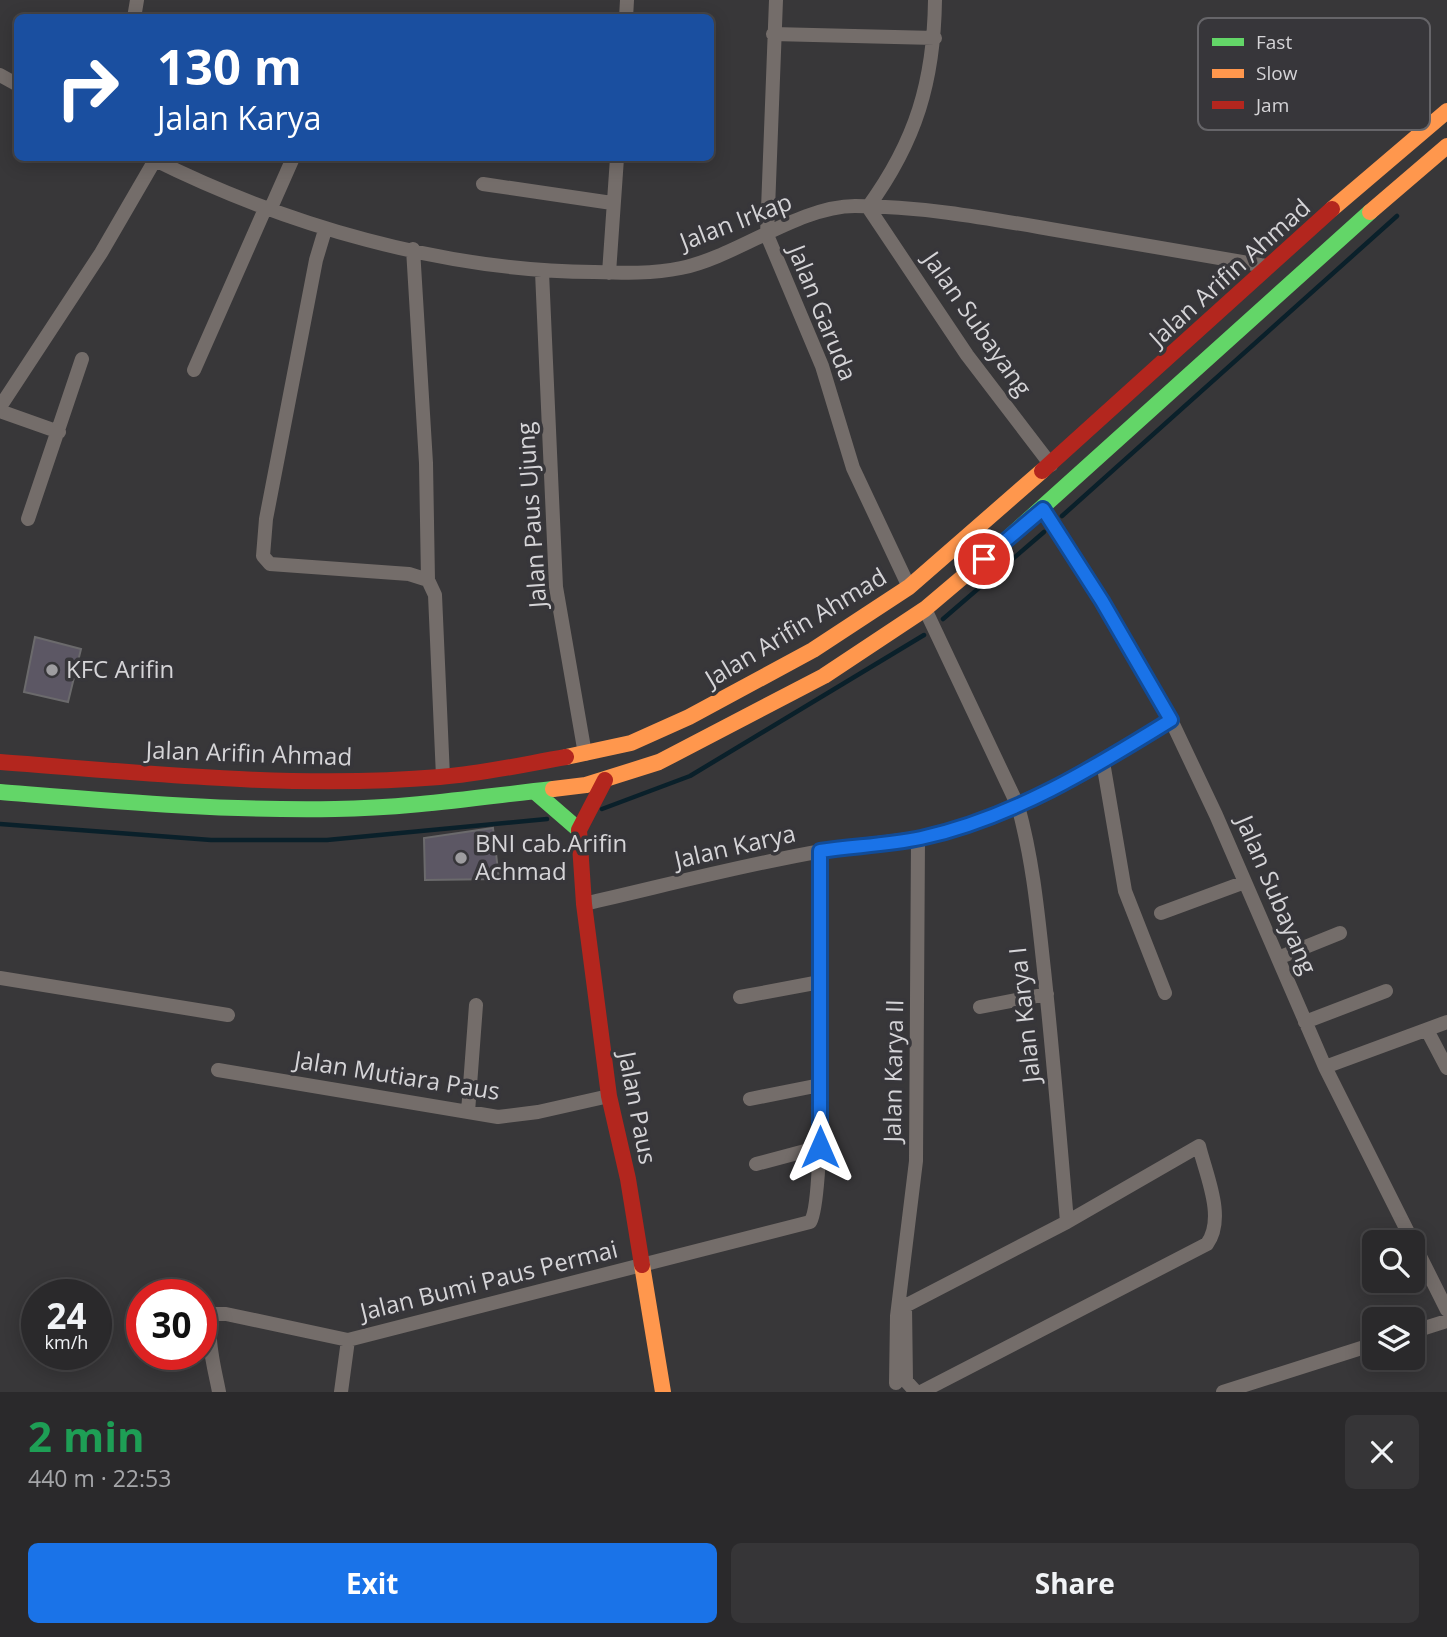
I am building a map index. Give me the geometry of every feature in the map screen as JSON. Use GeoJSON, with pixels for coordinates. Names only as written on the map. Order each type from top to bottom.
{"type":"FeatureCollection","features":[{"type":"Feature","properties":{"kind":"main road","name":"Jalan Arifin Ahmad"},"geometry":{"type":"LineString","coordinates":[[1430,126],[1447,111]]}},
{"type":"Feature","properties":{"kind":"main road","name":"Jalan Arifin Ahmad"},"geometry":{"type":"LineString","coordinates":[[0,762],[131,773],[291,780],[443,777],[585,754],[631,743],[690,717],[813,650],[909,587],[1051,465],[1266,265],[1425,130]]}},
{"type":"Feature","properties":{"kind":"main road","name":"Jalan Arifin Ahmad"},"geometry":{"type":"LineString","coordinates":[[0,792],[206,808],[336,809],[412,806],[605,780],[659,762],[777,703],[861,654],[925,609],[1043,509],[1326,250],[1439,161],[1447,146]]}},
{"type":"Feature","properties":{"kind":"main road"},"geometry":{"type":"LineString","coordinates":[[1309,231],[1326,250]]}},
{"type":"Feature","properties":{"kind":"main road"},"geometry":{"type":"LineString","coordinates":[[128,802],[131,773]]}},
{"type":"Feature","properties":{"kind":"main road"},"geometry":{"type":"LineString","coordinates":[[534,791],[579,830],[605,780]]}},
{"type":"Feature","properties":{"kind":"main road","name":"Jalan Paus"},"geometry":{"type":"LineString","coordinates":[[579,830],[584,904],[609,1096],[643,1265],[663,1392]]}},
{"type":"Feature","properties":{"kind":"street","name":"Jalan Garuda"},"geometry":{"type":"LineString","coordinates":[[776,0],[766,235],[822,366],[853,468],[909,587]]}},
{"type":"Feature","properties":{"kind":"street"},"geometry":{"type":"LineString","coordinates":[[868,207],[899,160],[914,128],[928,84],[934,38],[935,0]]}},
{"type":"Feature","properties":{"kind":"street"},"geometry":{"type":"LineString","coordinates":[[773,34],[934,38]]}},
{"type":"Feature","properties":{"kind":"street"},"geometry":{"type":"LineString","coordinates":[[59,432],[0,409],[101,253],[152,161]]}},
{"type":"Feature","properties":{"kind":"street"},"geometry":{"type":"LineString","coordinates":[[194,370],[292,161]]}},
{"type":"Feature","properties":{"kind":"street"},"geometry":{"type":"LineString","coordinates":[[609,273],[617,161]]}},
{"type":"Feature","properties":{"kind":"street","name":"Jalan Irkap"},"geometry":{"type":"LineString","coordinates":[[177,163],[268,210],[325,230],[542,272],[609,273],[681,268],[705,262],[766,235],[840,208],[868,207],[973,216],[1266,265]]}},
{"type":"Feature","properties":{"kind":"street"},"geometry":{"type":"LineString","coordinates":[[483,184],[612,203]]}},
{"type":"Feature","properties":{"kind":"street","name":"Jalan Subayang"},"geometry":{"type":"LineString","coordinates":[[868,207],[968,355],[1051,465]]}},
{"type":"Feature","properties":{"kind":"street"},"geometry":{"type":"LineString","coordinates":[[325,230],[316,260],[266,519],[263,556],[270,564],[409,574],[428,580]]}},
{"type":"Feature","properties":{"kind":"street"},"geometry":{"type":"LineString","coordinates":[[414,249],[426,463],[428,580],[435,595],[443,777]]}},
{"type":"Feature","properties":{"kind":"street","name":"Jalan Paus Ujung"},"geometry":{"type":"LineString","coordinates":[[542,272],[556,587],[585,754]]}},
{"type":"Feature","properties":{"kind":"street"},"geometry":{"type":"LineString","coordinates":[[28,519],[82,359]]}},
{"type":"Feature","properties":{"kind":"street","name":"Jalan Subayang"},"geometry":{"type":"LineString","coordinates":[[1043,509],[1102,601],[1171,720],[1325,1067],[1447,1310]]}},
{"type":"Feature","properties":{"kind":"street"},"geometry":{"type":"LineString","coordinates":[[925,609],[1018,806]]}},
{"type":"Feature","properties":{"kind":"street","name":"Jalan Karya"},"geometry":{"type":"LineString","coordinates":[[584,904],[820,851],[918,839],[1018,806],[1102,762],[1171,720]]}},
{"type":"Feature","properties":{"kind":"street"},"geometry":{"type":"LineString","coordinates":[[1102,762],[1125,891],[1165,993]]}},
{"type":"Feature","properties":{"kind":"street","name":"Jalan Karya I"},"geometry":{"type":"LineString","coordinates":[[1018,806],[1035,883],[1067,1222]]}},
{"type":"Feature","properties":{"kind":"street","name":"Jalan Karya II"},"geometry":{"type":"LineString","coordinates":[[896,1382],[898,1303],[916,1161],[918,839]]}},
{"type":"Feature","properties":{"kind":"street"},"geometry":{"type":"LineString","coordinates":[[756,1164],[820,1147],[820,851]]}},
{"type":"Feature","properties":{"kind":"street"},"geometry":{"type":"LineString","coordinates":[[1160,913],[1245,882]]}},
{"type":"Feature","properties":{"kind":"street"},"geometry":{"type":"LineString","coordinates":[[1278,958],[1340,933]]}},
{"type":"Feature","properties":{"kind":"street"},"geometry":{"type":"LineString","coordinates":[[0,978],[228,1015]]}},
{"type":"Feature","properties":{"kind":"street"},"geometry":{"type":"LineString","coordinates":[[740,997],[820,982]]}},
{"type":"Feature","properties":{"kind":"street"},"geometry":{"type":"LineString","coordinates":[[1305,1022],[1386,991]]}},
{"type":"Feature","properties":{"kind":"street"},"geometry":{"type":"LineString","coordinates":[[980,1007],[1047,994]]}},
{"type":"Feature","properties":{"kind":"street"},"geometry":{"type":"LineString","coordinates":[[468,1112],[475,1005]]}},
{"type":"Feature","properties":{"kind":"street"},"geometry":{"type":"LineString","coordinates":[[1325,1067],[1447,1022]]}},
{"type":"Feature","properties":{"kind":"street"},"geometry":{"type":"LineString","coordinates":[[1427,1030],[1447,1068]]}},
{"type":"Feature","properties":{"kind":"street","name":"Jalan Mutiara Paus"},"geometry":{"type":"LineString","coordinates":[[218,1070],[468,1112],[514,1116],[609,1096]]}},
{"type":"Feature","properties":{"kind":"street"},"geometry":{"type":"LineString","coordinates":[[750,1099],[820,1085]]}},
{"type":"Feature","properties":{"kind":"street"},"geometry":{"type":"LineString","coordinates":[[1199,1146],[1215,1215],[1215,1229],[1207,1244],[918,1392],[906,1381],[905,1306],[1067,1222],[1199,1146]]}},
{"type":"Feature","properties":{"kind":"street","name":"Jalan Bumi Paus Permai"},"geometry":{"type":"LineString","coordinates":[[219,1392],[209,1332],[209,1322],[215,1314],[226,1314],[348,1340],[810,1222],[816,1209],[820,1147]]}},
{"type":"Feature","properties":{"kind":"street"},"geometry":{"type":"LineString","coordinates":[[1425,1328],[1447,1321]]}},
{"type":"Feature","properties":{"kind":"street"},"geometry":{"type":"LineString","coordinates":[[341,1392],[346,1376],[348,1340]]}},
{"type":"Feature","properties":{"kind":"street"},"geometry":{"type":"LineString","coordinates":[[1223,1392],[1362,1348]]}},
{"type":"Feature","properties":{"kind":"building","name":"KFC Arifin"},"geometry":{"type":"Polygon","coordinates":[[[35,637],[81,649],[68,702],[24,692],[35,637]]]}},
{"type":"Feature","properties":{"kind":"building","name":"BNI cab.Arifin Achmad"},"geometry":{"type":"Polygon","coordinates":[[[493,828],[499,879],[425,880],[424,838],[493,828]]]}},
{"type":"Feature","properties":{"kind":"waterway"},"geometry":{"type":"LineString","coordinates":[[1062,516],[1397,216]]}},
{"type":"Feature","properties":{"kind":"waterway"},"geometry":{"type":"LineString","coordinates":[[943,619],[1044,532]]}},
{"type":"Feature","properties":{"kind":"waterway"},"geometry":{"type":"LineString","coordinates":[[602,809],[690,776],[924,635]]}},
{"type":"Feature","properties":{"kind":"waterway"},"geometry":{"type":"LineString","coordinates":[[0,824],[211,840],[327,840],[547,819]]}},
{"type":"Feature","properties":{"kind":"traffic: fast"},"geometry":{"type":"LineString","coordinates":[[997,548],[1370,212]]}},
{"type":"Feature","properties":{"kind":"traffic: fast"},"geometry":{"type":"LineString","coordinates":[[0,792],[209,807],[335,809],[417,804],[553,789]]}},
{"type":"Feature","properties":{"kind":"traffic: fast"},"geometry":{"type":"LineString","coordinates":[[534,791],[579,830]]}},
{"type":"Feature","properties":{"kind":"traffic: slow"},"geometry":{"type":"LineString","coordinates":[[1430,125],[1447,111]]}},
{"type":"Feature","properties":{"kind":"traffic: slow"},"geometry":{"type":"LineString","coordinates":[[1332,209],[1425,130]]}},
{"type":"Feature","properties":{"kind":"traffic: slow"},"geometry":{"type":"LineString","coordinates":[[1370,212],[1447,146]]}},
{"type":"Feature","properties":{"kind":"traffic: slow"},"geometry":{"type":"LineString","coordinates":[[566,757],[631,743],[689,717],[813,650],[909,587],[1042,471]]}},
{"type":"Feature","properties":{"kind":"traffic: slow"},"geometry":{"type":"LineString","coordinates":[[553,789],[586,785],[659,762],[824,676],[925,609],[997,548]]}},
{"type":"Feature","properties":{"kind":"traffic: slow"},"geometry":{"type":"LineString","coordinates":[[642,1265],[663,1392]]}},
{"type":"Feature","properties":{"kind":"traffic: jam"},"geometry":{"type":"LineString","coordinates":[[1042,471],[1332,209]]}},
{"type":"Feature","properties":{"kind":"traffic: jam"},"geometry":{"type":"LineString","coordinates":[[0,762],[165,775],[330,781],[456,776],[566,757]]}},
{"type":"Feature","properties":{"kind":"traffic: jam"},"geometry":{"type":"LineString","coordinates":[[605,780],[579,830],[584,904],[609,1096],[628,1179],[642,1265]]}},
{"type":"Feature","properties":{"kind":"place","name":"KFC Arifin"},"geometry":{"type":"Point","coordinates":[52,670]}},
{"type":"Feature","properties":{"kind":"place","name":"BNI cab.Arifin Achmad"},"geometry":{"type":"Point","coordinates":[461,858]}},
{"type":"Feature","properties":{"kind":"route"},"geometry":{"type":"LineString","coordinates":[[820,1147],[820,851],[918,839],[980,821],[1018,806],[1102,762],[1171,720],[1102,601],[1043,509],[984,559]]}}]}
